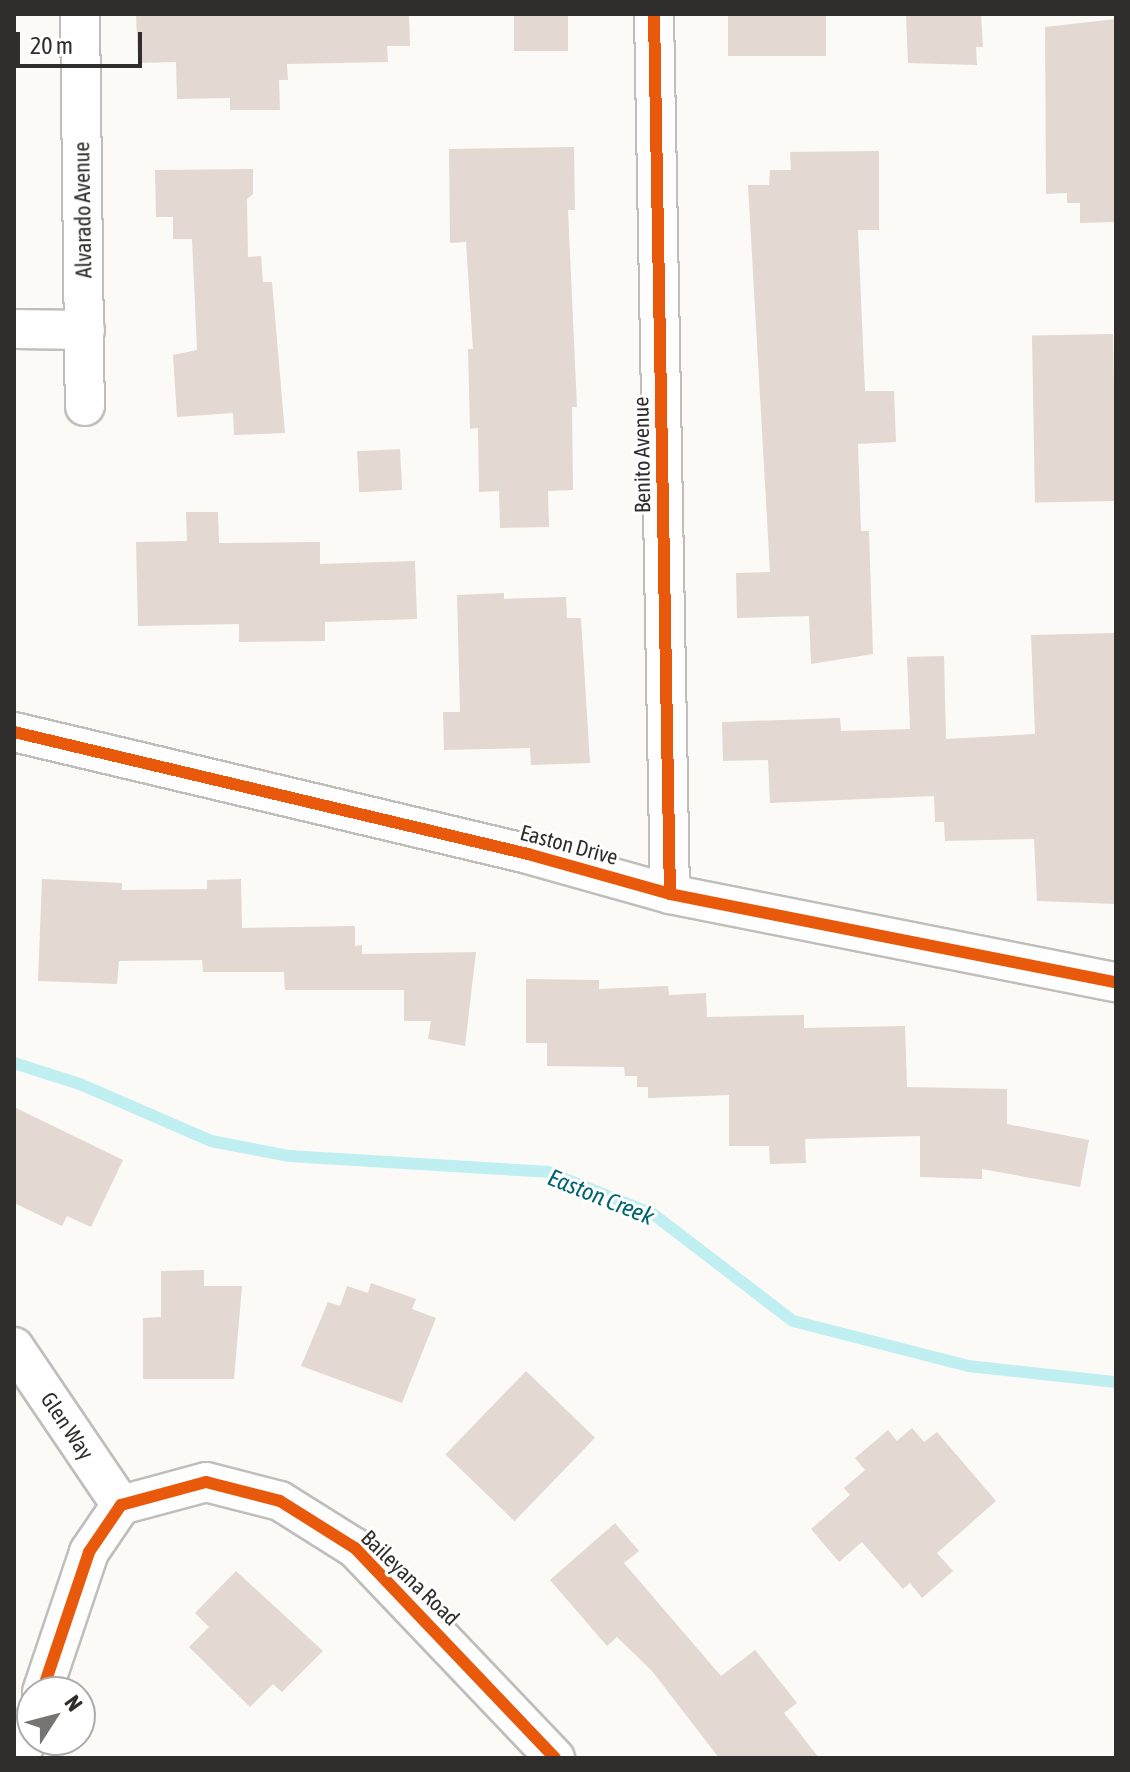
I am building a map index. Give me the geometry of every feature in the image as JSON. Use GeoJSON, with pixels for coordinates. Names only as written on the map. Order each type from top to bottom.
{"type":"FeatureCollection","features":[{"type":"Feature","properties":{"kind":"street","name":"Alvarado Avenue"},"geometry":{"type":"LineString","coordinates":[[80,14],[85,406]]}},
{"type":"Feature","properties":{"kind":"street","name":"Benito Avenue"},"geometry":{"type":"LineString","coordinates":[[654,14],[670,894]]}},
{"type":"Feature","properties":{"kind":"street"},"geometry":{"type":"LineString","coordinates":[[14,329],[85,330]]}},
{"type":"Feature","properties":{"kind":"street","name":"Easton Drive"},"geometry":{"type":"LineString","coordinates":[[14,732],[528,854],[670,894],[1116,982]]}},
{"type":"Feature","properties":{"kind":"street","name":"Glen Way"},"geometry":{"type":"LineString","coordinates":[[14,1347],[121,1505]]}},
{"type":"Feature","properties":{"kind":"street","name":"Baileyana Road"},"geometry":{"type":"LineString","coordinates":[[121,1505],[206,1482],[280,1501],[355,1548],[555,1758]]}},
{"type":"Feature","properties":{"kind":"street"},"geometry":{"type":"LineString","coordinates":[[47,1676],[89,1552],[121,1505]]}},
{"type":"Feature","properties":{"kind":"building"},"geometry":{"type":"Polygon","coordinates":[[[136,14],[409,14],[410,46],[387,46],[388,62],[287,64],[288,80],[279,80],[280,110],[230,110],[230,98],[177,99],[176,62],[138,63],[136,14]]]}},
{"type":"Feature","properties":{"kind":"building"},"geometry":{"type":"Polygon","coordinates":[[[514,14],[568,14],[568,51],[514,51],[514,14]]]}},
{"type":"Feature","properties":{"kind":"building"},"geometry":{"type":"Polygon","coordinates":[[[728,14],[826,14],[826,56],[728,56],[728,14]]]}},
{"type":"Feature","properties":{"kind":"building"},"geometry":{"type":"Polygon","coordinates":[[[906,14],[981,14],[983,47],[976,47],[977,65],[908,63],[906,14]]]}},
{"type":"Feature","properties":{"kind":"building"},"geometry":{"type":"Polygon","coordinates":[[[1116,19],[1116,222],[1080,223],[1080,203],[1067,203],[1067,193],[1046,194],[1045,27],[1116,19]]]}},
{"type":"Feature","properties":{"kind":"building"},"geometry":{"type":"Polygon","coordinates":[[[574,147],[575,210],[568,210],[577,407],[572,407],[573,490],[548,491],[549,527],[500,528],[499,491],[479,492],[478,428],[470,429],[468,349],[473,349],[466,242],[450,243],[449,149],[574,147]]]}},
{"type":"Feature","properties":{"kind":"building"},"geometry":{"type":"Polygon","coordinates":[[[879,151],[879,230],[858,230],[865,391],[894,391],[896,442],[858,444],[861,531],[869,531],[873,654],[811,664],[809,616],[737,618],[736,573],[770,572],[748,185],[769,185],[770,170],[791,170],[790,152],[879,151]]]}},
{"type":"Feature","properties":{"kind":"building"},"geometry":{"type":"Polygon","coordinates":[[[253,169],[253,194],[247,199],[248,257],[261,256],[263,282],[272,282],[285,433],[234,435],[233,413],[177,417],[173,355],[197,350],[192,239],[173,239],[173,217],[156,217],[155,170],[253,169]]]}},
{"type":"Feature","properties":{"kind":"building"},"geometry":{"type":"Polygon","coordinates":[[[1113,334],[1116,501],[1035,502],[1032,335],[1113,334]]]}},
{"type":"Feature","properties":{"kind":"building"},"geometry":{"type":"Polygon","coordinates":[[[400,449],[402,490],[359,492],[357,451],[400,449]]]}},
{"type":"Feature","properties":{"kind":"building"},"geometry":{"type":"Polygon","coordinates":[[[186,512],[218,512],[219,543],[320,542],[320,564],[415,561],[417,619],[325,622],[325,641],[239,642],[239,624],[138,626],[136,542],[187,541],[186,512]]]}},
{"type":"Feature","properties":{"kind":"building"},"geometry":{"type":"Polygon","coordinates":[[[504,593],[504,599],[566,597],[567,618],[581,618],[590,763],[531,765],[530,748],[444,750],[443,712],[460,712],[457,595],[504,593]]]}},
{"type":"Feature","properties":{"kind":"building"},"geometry":{"type":"Polygon","coordinates":[[[1116,633],[1116,904],[1037,901],[1034,839],[945,841],[944,822],[935,822],[934,796],[770,803],[768,760],[723,761],[722,722],[840,718],[841,731],[910,729],[907,657],[944,656],[946,739],[1035,734],[1031,635],[1116,633]]]}},
{"type":"Feature","properties":{"kind":"building"},"geometry":{"type":"Polygon","coordinates":[[[42,879],[122,883],[122,890],[207,889],[207,880],[241,879],[242,928],[355,926],[355,946],[362,945],[362,954],[476,952],[465,1046],[428,1039],[431,1021],[404,1021],[404,990],[285,990],[284,972],[203,972],[202,960],[119,961],[117,984],[38,981],[42,879]]]}},
{"type":"Feature","properties":{"kind":"building"},"geometry":{"type":"Polygon","coordinates":[[[526,979],[599,980],[599,989],[668,986],[669,995],[706,993],[707,1017],[804,1015],[804,1028],[905,1026],[907,1087],[1007,1089],[1007,1124],[1089,1140],[1080,1187],[982,1169],[982,1179],[920,1177],[920,1136],[805,1139],[806,1163],[770,1164],[769,1146],[729,1146],[729,1095],[648,1098],[648,1087],[637,1087],[637,1076],[625,1076],[624,1067],[547,1066],[547,1043],[526,1043],[526,979]]]}},
{"type":"Feature","properties":{"kind":"building"},"geometry":{"type":"Polygon","coordinates":[[[14,1107],[123,1160],[91,1227],[67,1216],[62,1226],[14,1203],[14,1107]]]}},
{"type":"Feature","properties":{"kind":"building"},"geometry":{"type":"Polygon","coordinates":[[[204,1270],[204,1286],[242,1286],[234,1379],[143,1379],[143,1318],[161,1317],[161,1271],[204,1270]]]}},
{"type":"Feature","properties":{"kind":"building"},"geometry":{"type":"Polygon","coordinates":[[[371,1283],[416,1299],[412,1309],[436,1318],[402,1403],[301,1366],[328,1302],[340,1306],[347,1286],[368,1293],[371,1283]]]}},
{"type":"Feature","properties":{"kind":"building"},"geometry":{"type":"Polygon","coordinates":[[[526,1371],[595,1438],[514,1521],[445,1454],[526,1371]]]}},
{"type":"Feature","properties":{"kind":"building"},"geometry":{"type":"Polygon","coordinates":[[[912,1428],[924,1442],[937,1432],[996,1501],[937,1553],[953,1571],[922,1598],[910,1583],[903,1589],[862,1542],[839,1562],[811,1529],[850,1495],[844,1488],[865,1470],[855,1458],[888,1430],[897,1441],[912,1428]]]}},
{"type":"Feature","properties":{"kind":"building"},"geometry":{"type":"Polygon","coordinates":[[[615,1523],[639,1551],[624,1563],[721,1676],[755,1650],[797,1703],[784,1713],[819,1758],[719,1758],[652,1671],[617,1637],[607,1646],[550,1580],[615,1523]]]}},
{"type":"Feature","properties":{"kind":"building"},"geometry":{"type":"Polygon","coordinates":[[[236,1571],[323,1651],[282,1692],[273,1684],[250,1707],[189,1647],[209,1627],[195,1613],[236,1571]]]}},
{"type":"Feature","properties":{"kind":"waterway","name":"Easton Creek"},"geometry":{"type":"LineString","coordinates":[[14,1063],[80,1084],[211,1141],[289,1156],[548,1172],[653,1214],[793,1321],[968,1366],[1116,1382]]}},
{"type":"Feature","properties":{"kind":"cycle path"},"geometry":{"type":"LineString","coordinates":[[654,14],[670,894]]}},
{"type":"Feature","properties":{"kind":"cycle path"},"geometry":{"type":"LineString","coordinates":[[14,732],[528,854],[670,894],[1116,982]]}},
{"type":"Feature","properties":{"kind":"cycle path"},"geometry":{"type":"LineString","coordinates":[[47,1676],[89,1552],[121,1505],[206,1482],[280,1501],[355,1548],[555,1758]]}}]}
